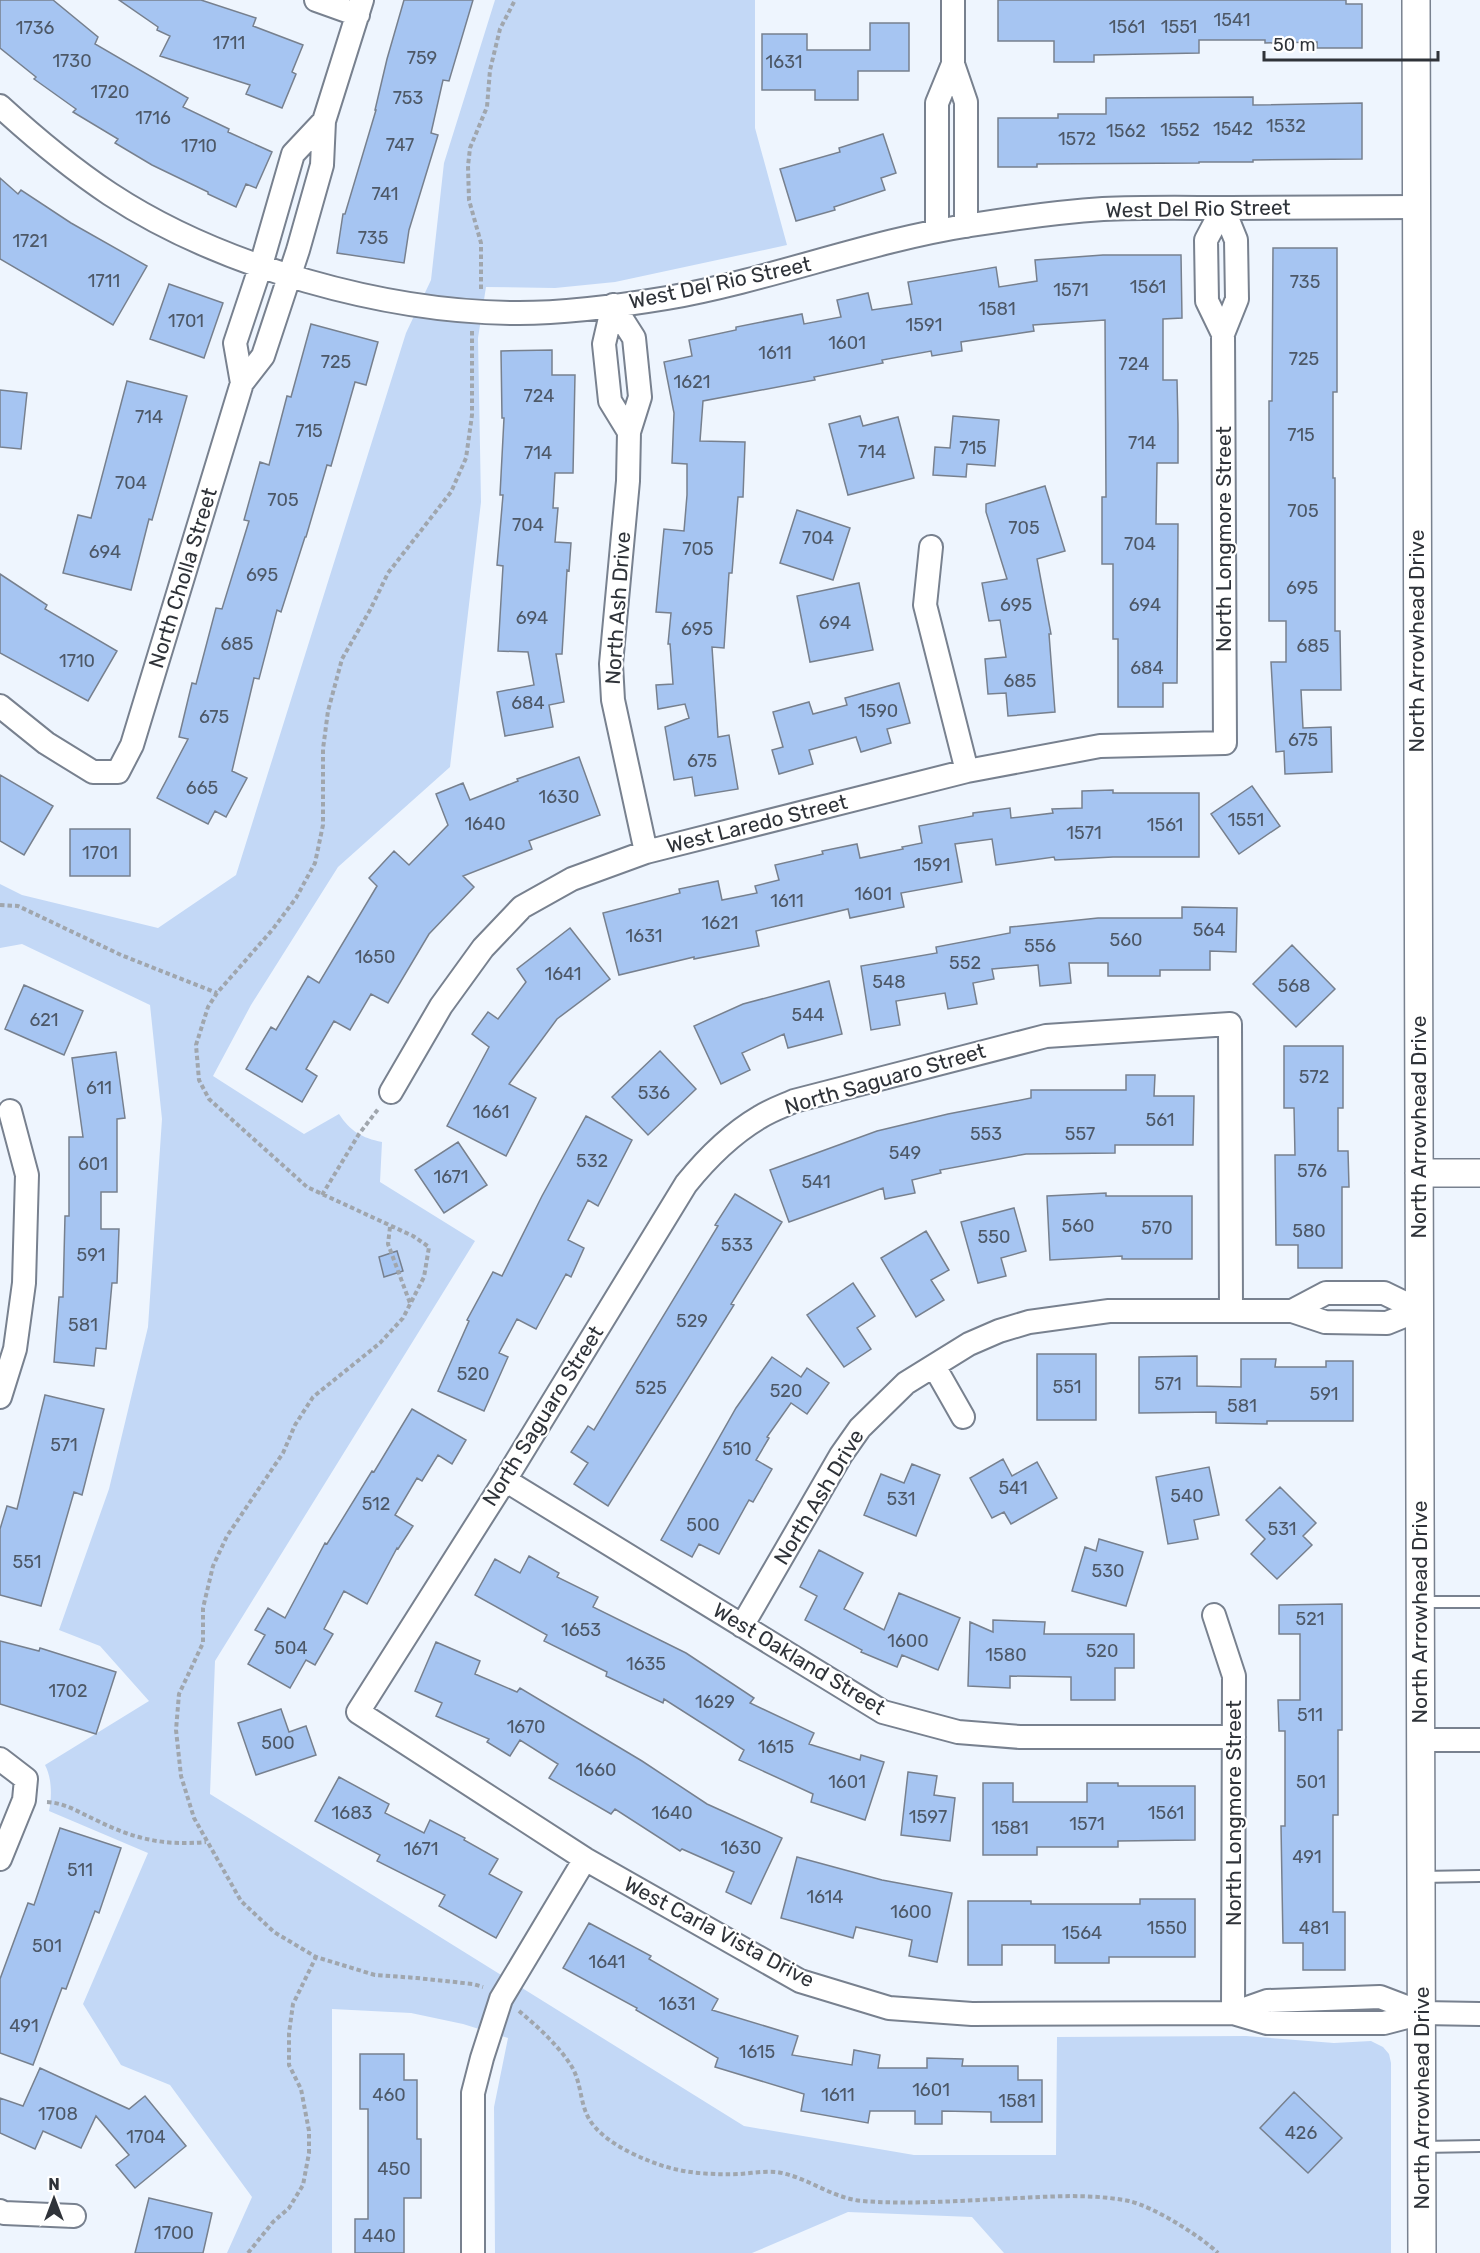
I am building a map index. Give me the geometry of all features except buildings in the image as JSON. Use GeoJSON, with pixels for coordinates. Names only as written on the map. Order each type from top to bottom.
{"type":"FeatureCollection","features":[{"type":"Feature","properties":{"kind":"street"},"geometry":{"type":"LineString","coordinates":[[316,0],[360,8]]}},
{"type":"Feature","properties":{"kind":"street"},"geometry":{"type":"LineString","coordinates":[[952,0],[952,64],[966,102],[966,226]]}},
{"type":"Feature","properties":{"kind":"street","name":"North Arrowhead Drive"},"geometry":{"type":"LineString","coordinates":[[1416,0],[1422,2253]]}},
{"type":"Feature","properties":{"kind":"street","name":"North Cholla Street"},"geometry":{"type":"LineString","coordinates":[[0,706],[46,743],[93,772],[118,772],[132,745],[242,383],[263,356],[298,250],[322,165],[324,121],[360,8]]}},
{"type":"Feature","properties":{"kind":"street"},"geometry":{"type":"LineString","coordinates":[[937,231],[937,103],[952,64]]}},
{"type":"Feature","properties":{"kind":"street","name":"West Del Rio Street"},"geometry":{"type":"LineString","coordinates":[[0,106],[70,166],[156,220],[226,252],[289,275],[372,297],[435,308],[521,313],[613,306],[669,298],[937,231],[1026,217],[1102,209],[1416,207]]}},
{"type":"Feature","properties":{"kind":"street","name":"North Cholla Street"},"geometry":{"type":"LineString","coordinates":[[242,383],[236,343],[293,154],[324,121]]}},
{"type":"Feature","properties":{"kind":"street","name":"North Longmore Street"},"geometry":{"type":"LineString","coordinates":[[1223,208],[1206,240],[1207,301],[1223,334]]}},
{"type":"Feature","properties":{"kind":"street","name":"North Longmore Street"},"geometry":{"type":"LineString","coordinates":[[1223,208],[1236,240],[1237,299],[1223,334],[1225,743]]}},
{"type":"Feature","properties":{"kind":"street"},"geometry":{"type":"LineString","coordinates":[[613,306],[604,344],[610,401],[629,432]]}},
{"type":"Feature","properties":{"kind":"street","name":"North Ash Drive"},"geometry":{"type":"LineString","coordinates":[[613,306],[634,338],[639,397],[629,432],[628,481],[611,664],[613,700],[646,852]]}},
{"type":"Feature","properties":{"kind":"street"},"geometry":{"type":"LineString","coordinates":[[930,547],[925,605],[967,771]]}},
{"type":"Feature","properties":{"kind":"street","name":"West Laredo Street"},"geometry":{"type":"LineString","coordinates":[[391,1092],[441,1006],[483,948],[522,907],[572,879],[646,852],[967,771],[1100,746],[1225,743]]}},
{"type":"Feature","properties":{"kind":"street","name":"North Saguaro Street"},"geometry":{"type":"LineString","coordinates":[[358,1712],[505,1479],[686,1184],[707,1158],[760,1117],[794,1101],[1046,1036],[1230,1024],[1231,1311]]}},
{"type":"Feature","properties":{"kind":"street"},"geometry":{"type":"LineString","coordinates":[[0,1397],[15,1349],[24,1283],[27,1175],[10,1111]]}},
{"type":"Feature","properties":{"kind":"street"},"geometry":{"type":"LineString","coordinates":[[1419,1173],[1480,1173]]}},
{"type":"Feature","properties":{"kind":"street","name":"North Ash Drive"},"geometry":{"type":"LineString","coordinates":[[1292,1311],[1326,1293],[1384,1293],[1419,1311]]}},
{"type":"Feature","properties":{"kind":"street","name":"North Ash Drive"},"geometry":{"type":"LineString","coordinates":[[742,1626],[841,1455],[860,1428],[906,1383],[969,1344],[999,1331],[1029,1322],[1109,1311],[1292,1311],[1325,1322],[1387,1323],[1419,1311]]}},
{"type":"Feature","properties":{"kind":"street"},"geometry":{"type":"LineString","coordinates":[[934,1366],[963,1417]]}},
{"type":"Feature","properties":{"kind":"street","name":"West Oakland Street"},"geometry":{"type":"LineString","coordinates":[[505,1479],[883,1712],[958,1732],[1020,1737],[1234,1737]]}},
{"type":"Feature","properties":{"kind":"street","name":"North Longmore Street"},"geometry":{"type":"LineString","coordinates":[[1214,1615],[1234,1676],[1233,2013]]}},
{"type":"Feature","properties":{"kind":"street","name":"West Carla Vista Drive"},"geometry":{"type":"LineString","coordinates":[[358,1712],[585,1858],[800,1981],[889,2008],[972,2014],[1233,2013],[1267,2001],[1380,1997],[1422,2013],[1480,2014]]}},
{"type":"Feature","properties":{"kind":"street"},"geometry":{"type":"LineString","coordinates":[[1421,1740],[1480,1740]]}},
{"type":"Feature","properties":{"kind":"street"},"geometry":{"type":"LineString","coordinates":[[0,1759],[25,1790],[0,1859]]}},
{"type":"Feature","properties":{"kind":"street"},"geometry":{"type":"LineString","coordinates":[[473,2253],[473,2093],[501,1999],[585,1858]]}},
{"type":"Feature","properties":{"kind":"street"},"geometry":{"type":"LineString","coordinates":[[0,2211],[74,2216]]}},
{"type":"Feature","properties":{"kind":"lane"},"geometry":{"type":"LineString","coordinates":[[1420,1602],[1480,1602]]}},
{"type":"Feature","properties":{"kind":"lane"},"geometry":{"type":"LineString","coordinates":[[1421,1877],[1480,1876]]}},
{"type":"Feature","properties":{"kind":"lane"},"geometry":{"type":"LineString","coordinates":[[1422,2147],[1480,2146]]}},
{"type":"Feature","properties":{"kind":"path"},"geometry":{"type":"LineString","coordinates":[[515,0],[500,29],[490,70],[487,107],[470,148],[468,166],[469,200],[481,243],[482,284],[478,311],[471,333],[472,416],[466,458],[451,492],[388,573],[342,659],[328,711],[323,748],[323,825],[315,863],[296,898],[273,929],[217,993],[208,1007],[196,1045],[199,1080],[209,1099],[307,1187],[413,1236],[429,1247],[424,1277],[403,1318],[380,1343],[313,1397],[295,1425],[283,1453],[227,1536],[213,1566],[203,1608],[203,1643],[179,1694],[176,1730],[181,1776],[194,1818],[241,1901],[274,1932],[316,1957],[375,1975],[473,1984],[484,1988],[534,2024],[572,2067],[580,2087],[585,2112],[604,2135],[646,2160],[675,2170],[704,2175],[775,2172],[790,2175],[819,2188],[859,2200],[938,2203],[1064,2195],[1097,2196],[1131,2202],[1172,2220],[1218,2253]]}},
{"type":"Feature","properties":{"kind":"path"},"geometry":{"type":"LineString","coordinates":[[0,905],[18,906],[121,955],[217,993]]}},
{"type":"Feature","properties":{"kind":"path"},"geometry":{"type":"LineString","coordinates":[[322,1195],[359,1134],[391,1092]]}},
{"type":"Feature","properties":{"kind":"path"},"geometry":{"type":"LineString","coordinates":[[390,1227],[388,1244],[411,1304]]}},
{"type":"Feature","properties":{"kind":"path"},"geometry":{"type":"LineString","coordinates":[[25,1790],[71,1807],[129,1835],[150,1841],[206,1842]]}},
{"type":"Feature","properties":{"kind":"path"},"geometry":{"type":"LineString","coordinates":[[248,2253],[273,2222],[289,2208],[303,2185],[309,2153],[309,2131],[301,2089],[289,2065],[289,2033],[293,2004],[316,1957]]}},
{"type":"Feature","properties":{"kind":"shaded area"},"geometry":{"type":"Polygon","coordinates":[[[495,0],[755,0],[755,128],[787,245],[615,282],[555,288],[486,287],[478,338],[481,502],[450,767],[338,867],[251,1005],[213,1076],[304,1134],[339,1114],[357,1133],[382,1142],[380,1182],[475,1241],[215,1661],[210,1794],[744,2126],[914,2155],[1056,2155],[1057,2037],[1246,2036],[1334,2043],[1371,2041],[1383,2047],[1389,2054],[1391,2063],[1391,2253],[1004,2253],[972,2217],[848,2212],[752,2253],[495,2253],[494,2107],[508,2038],[463,2024],[411,2013],[332,2009],[332,2253],[227,2253],[252,2197],[170,2085],[121,2065],[83,2004],[148,1853],[49,1811],[51,1788],[45,1765],[149,1701],[100,1646],[59,1630],[109,1489],[148,1327],[162,1119],[150,1005],[22,944],[0,948],[0,884],[22,895],[158,928],[236,875],[406,333],[431,280],[444,163],[495,0]]]}}]}
